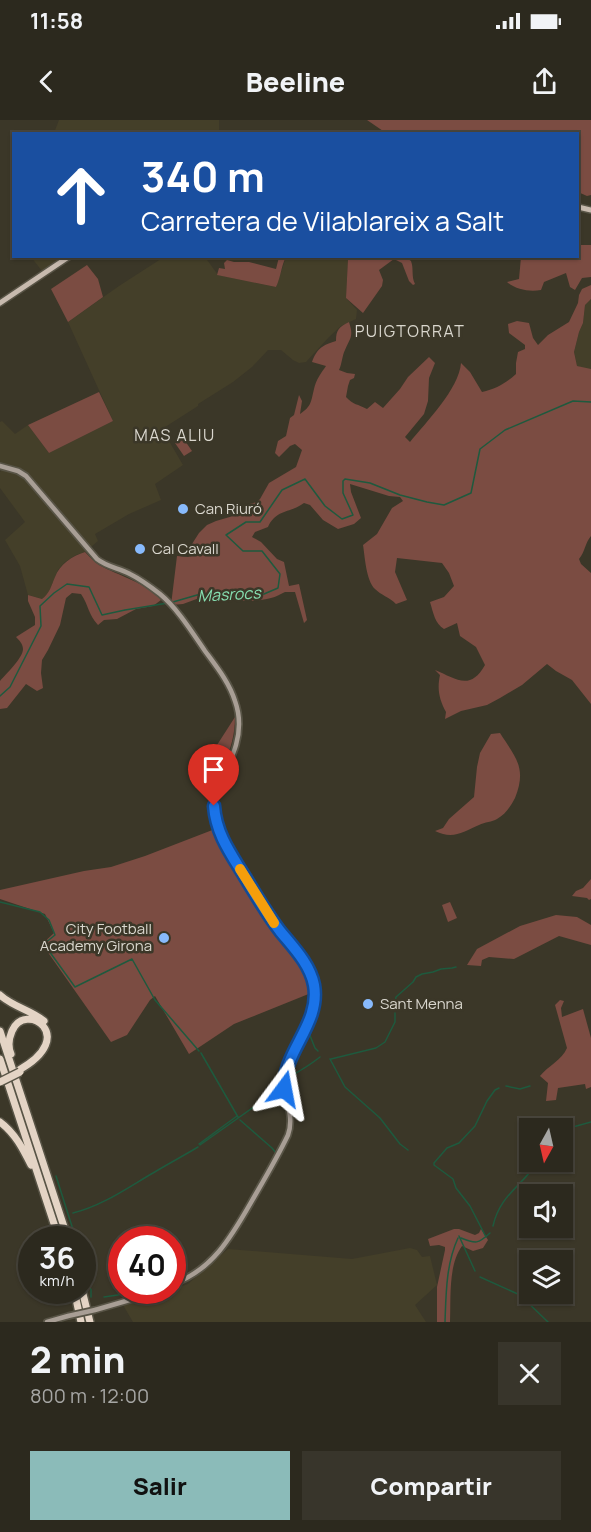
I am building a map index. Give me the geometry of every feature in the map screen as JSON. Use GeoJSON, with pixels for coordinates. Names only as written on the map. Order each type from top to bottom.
{"type":"FeatureCollection","features":[{"type":"Feature","properties":{"kind":"highway"},"geometry":{"type":"LineString","coordinates":[[0,995],[41,1018],[49,1030],[50,1039],[46,1051],[39,1060],[0,1080]]}},
{"type":"Feature","properties":{"kind":"highway"},"geometry":{"type":"LineString","coordinates":[[20,1071],[37,1058],[46,1046],[47,1032],[36,1020],[25,1019],[18,1023],[12,1030],[9,1040],[9,1050],[27,1102],[30,1125]]}},
{"type":"Feature","properties":{"kind":"highway"},"geometry":{"type":"LineString","coordinates":[[0,1031],[64,1226]]}},
{"type":"Feature","properties":{"kind":"highway"},"geometry":{"type":"LineString","coordinates":[[0,1059],[55,1226]]}},
{"type":"Feature","properties":{"kind":"highway"},"geometry":{"type":"LineString","coordinates":[[0,1122],[12,1132],[21,1145],[38,1177],[51,1212]]}},
{"type":"Feature","properties":{"kind":"highway"},"geometry":{"type":"LineString","coordinates":[[77,1304],[81,1322]]}},
{"type":"Feature","properties":{"kind":"highway"},"geometry":{"type":"LineString","coordinates":[[86,1304],[90,1322]]}},
{"type":"Feature","properties":{"kind":"main road"},"geometry":{"type":"LineString","coordinates":[[0,303],[67,258]]}},
{"type":"Feature","properties":{"kind":"street"},"geometry":{"type":"LineString","coordinates":[[0,466],[26,476],[97,559],[136,577],[160,594],[190,629],[224,678],[237,708],[239,727],[236,746],[215,795],[216,819],[220,834],[272,920],[305,963],[313,981],[315,992],[311,1017],[284,1079],[291,1116],[290,1130],[226,1244],[200,1270],[186,1278]]}},
{"type":"Feature","properties":{"kind":"street"},"geometry":{"type":"LineString","coordinates":[[47,1322],[116,1304]]}},
{"type":"Feature","properties":{"kind":"shaded area"},"geometry":{"type":"Polygon","coordinates":[[[59,120],[219,120],[219,132],[54,132],[59,120]]]}},
{"type":"Feature","properties":{"kind":"shaded area"},"geometry":{"type":"Polygon","coordinates":[[[367,120],[591,120],[591,195],[587,196],[579,192],[579,132],[385,132],[367,120]]]}},
{"type":"Feature","properties":{"kind":"shaded area"},"geometry":{"type":"Polygon","coordinates":[[[579,245],[591,245],[591,277],[582,278],[575,290],[570,287],[566,273],[544,282],[541,290],[523,290],[507,282],[519,279],[521,258],[579,258],[579,245]]]}},
{"type":"Feature","properties":{"kind":"shaded area"},"geometry":{"type":"Polygon","coordinates":[[[32,258],[62,258],[42,271],[32,258]]]}},
{"type":"Feature","properties":{"kind":"shaded area"},"geometry":{"type":"Polygon","coordinates":[[[162,258],[206,258],[218,275],[276,287],[286,258],[348,259],[346,298],[357,310],[356,319],[341,326],[306,362],[299,363],[281,350],[268,350],[233,382],[162,429],[183,465],[155,484],[161,500],[129,514],[95,534],[98,541],[85,552],[65,562],[58,570],[48,594],[42,599],[28,595],[20,566],[5,540],[25,522],[0,488],[0,472],[3,469],[0,468],[0,422],[2,421],[15,434],[28,425],[49,453],[113,421],[68,322],[162,258]]]}},
{"type":"Feature","properties":{"kind":"shaded area"},"geometry":{"type":"Polygon","coordinates":[[[279,258],[286,258],[276,287],[217,275],[219,268],[225,269],[224,263],[227,260],[249,262],[276,269],[279,258]]]}},
{"type":"Feature","properties":{"kind":"shaded area"},"geometry":{"type":"Polygon","coordinates":[[[330,258],[406,258],[411,261],[415,284],[409,281],[402,263],[394,259],[379,270],[383,280],[382,286],[363,313],[346,298],[348,259],[330,258]]]}},
{"type":"Feature","properties":{"kind":"shaded area"},"geometry":{"type":"Polygon","coordinates":[[[87,265],[98,279],[103,297],[68,322],[51,289],[87,265]]]}},
{"type":"Feature","properties":{"kind":"shaded area"},"geometry":{"type":"Polygon","coordinates":[[[591,285],[591,299],[585,305],[583,323],[574,352],[577,366],[591,369],[591,536],[579,559],[591,573],[591,704],[572,680],[547,664],[522,685],[500,698],[487,705],[461,711],[445,719],[446,712],[440,698],[440,675],[435,670],[462,681],[468,681],[474,678],[485,665],[476,647],[460,636],[457,623],[444,629],[435,617],[430,602],[444,597],[454,586],[449,573],[442,563],[397,558],[395,572],[407,600],[396,604],[375,589],[368,574],[363,545],[377,534],[392,508],[403,501],[400,497],[389,496],[350,484],[361,518],[354,524],[338,529],[323,520],[310,505],[304,503],[279,514],[268,527],[255,532],[252,537],[261,542],[277,559],[284,562],[289,586],[299,584],[307,620],[304,623],[295,592],[285,592],[256,601],[234,600],[213,593],[183,604],[171,605],[177,556],[195,555],[196,549],[192,544],[207,525],[240,514],[246,505],[260,499],[269,483],[296,467],[302,450],[295,444],[279,457],[275,453],[278,441],[286,436],[299,395],[302,401],[300,414],[309,406],[316,383],[326,366],[312,362],[321,348],[336,341],[339,329],[349,322],[350,340],[339,370],[355,374],[350,380],[346,397],[367,409],[375,402],[383,408],[408,377],[429,357],[435,363],[429,378],[428,401],[424,414],[405,437],[410,442],[448,394],[459,373],[461,363],[470,372],[482,392],[505,383],[516,374],[518,352],[525,349],[525,345],[509,333],[508,324],[517,321],[529,323],[533,338],[538,345],[548,335],[569,322],[582,289],[591,285]]]}},
{"type":"Feature","properties":{"kind":"shaded area"},"geometry":{"type":"Polygon","coordinates":[[[591,299],[591,369],[589,370],[577,366],[574,352],[583,323],[585,305],[591,299]]]}},
{"type":"Feature","properties":{"kind":"shaded area"},"geometry":{"type":"Polygon","coordinates":[[[99,392],[113,421],[49,453],[28,425],[99,392]]]}},
{"type":"Feature","properties":{"kind":"shaded area"},"geometry":{"type":"Polygon","coordinates":[[[183,438],[192,451],[184,456],[175,443],[183,438]]]}},
{"type":"Feature","properties":{"kind":"shaded area"},"geometry":{"type":"Polygon","coordinates":[[[85,552],[99,565],[149,589],[161,600],[153,606],[136,609],[117,619],[104,620],[98,625],[81,594],[72,593],[66,598],[60,625],[42,660],[43,688],[37,691],[26,684],[7,708],[0,709],[0,681],[17,661],[23,649],[16,637],[35,625],[35,617],[28,601],[28,595],[42,599],[49,592],[63,564],[85,552]]]}},
{"type":"Feature","properties":{"kind":"shaded area"},"geometry":{"type":"Polygon","coordinates":[[[235,717],[230,750],[217,780],[207,771],[203,746],[212,757],[216,754],[217,745],[235,717]]]}},
{"type":"Feature","properties":{"kind":"shaded area"},"geometry":{"type":"Polygon","coordinates":[[[500,733],[515,757],[520,771],[518,788],[510,807],[497,819],[458,834],[447,835],[435,831],[443,828],[449,819],[474,797],[480,753],[491,734],[500,733]]]}},
{"type":"Feature","properties":{"kind":"shaded area","name":"City Football Academy Girona"},"geometry":{"type":"Polygon","coordinates":[[[215,829],[221,846],[267,921],[297,958],[307,975],[311,993],[234,1024],[189,1054],[155,996],[127,1035],[111,1042],[42,944],[54,933],[45,914],[0,899],[0,890],[111,867],[215,829]]]}},
{"type":"Feature","properties":{"kind":"shaded area"},"geometry":{"type":"Polygon","coordinates":[[[591,879],[591,899],[572,896],[583,888],[591,879]]]}},
{"type":"Feature","properties":{"kind":"shaded area"},"geometry":{"type":"Polygon","coordinates":[[[450,902],[457,918],[448,922],[442,905],[450,902]]]}},
{"type":"Feature","properties":{"kind":"shaded area"},"geometry":{"type":"Polygon","coordinates":[[[556,915],[577,917],[591,925],[591,945],[559,936],[514,959],[489,957],[482,960],[481,966],[467,965],[477,949],[520,926],[556,915]]]}},
{"type":"Feature","properties":{"kind":"shaded area"},"geometry":{"type":"Polygon","coordinates":[[[560,1000],[564,1001],[561,1008],[562,1017],[583,1009],[591,1038],[591,1087],[586,1089],[585,1084],[558,1088],[556,1100],[546,1101],[548,1083],[540,1076],[562,1056],[567,1048],[555,1005],[560,1000]]]}},
{"type":"Feature","properties":{"kind":"shaded area"},"geometry":{"type":"Polygon","coordinates":[[[454,1229],[475,1235],[481,1229],[488,1240],[483,1248],[473,1251],[462,1246],[452,1272],[450,1322],[437,1322],[437,1287],[445,1247],[430,1246],[428,1239],[454,1229]]]}},
{"type":"Feature","properties":{"kind":"shaded area"},"geometry":{"type":"Polygon","coordinates":[[[410,1248],[417,1250],[422,1257],[430,1256],[437,1285],[415,1305],[426,1322],[133,1322],[123,1305],[186,1304],[186,1285],[228,1249],[352,1259],[410,1248]]]}},
{"type":"Feature","properties":{"kind":"waterway","name":"Masrocs"},"geometry":{"type":"LineString","coordinates":[[173,602],[197,595],[264,594],[278,588],[280,574],[262,551],[243,551],[226,535],[246,522],[260,522],[282,490],[305,479],[325,506],[342,519],[353,515],[343,493],[345,479],[370,483],[400,495],[444,505],[471,493],[480,449],[505,430],[573,401],[591,402]]}},
{"type":"Feature","properties":{"kind":"waterway","name":"Masrocs"},"geometry":{"type":"LineString","coordinates":[[0,696],[10,687],[41,626],[40,606],[67,584],[89,587],[102,615],[168,603]]}},
{"type":"Feature","properties":{"kind":"waterway"},"geometry":{"type":"LineString","coordinates":[[0,902],[40,912],[49,920],[55,935],[44,944],[75,987],[132,959],[155,1000],[199,1051]]}},
{"type":"Feature","properties":{"kind":"waterway"},"geometry":{"type":"LineString","coordinates":[[394,1007],[396,997],[416,977],[456,967]]}},
{"type":"Feature","properties":{"kind":"waterway"},"geometry":{"type":"LineString","coordinates":[[331,1059],[376,1048],[385,1042],[395,1022],[395,1013]]}},
{"type":"Feature","properties":{"kind":"waterway"},"geometry":{"type":"LineString","coordinates":[[309,1033],[318,1051]]}},
{"type":"Feature","properties":{"kind":"waterway"},"geometry":{"type":"LineString","coordinates":[[201,1053],[238,1117]]}},
{"type":"Feature","properties":{"kind":"waterway"},"geometry":{"type":"LineString","coordinates":[[289,1077],[320,1057]]}},
{"type":"Feature","properties":{"kind":"waterway"},"geometry":{"type":"LineString","coordinates":[[330,1059],[345,1087],[380,1118],[400,1144],[408,1150]]}},
{"type":"Feature","properties":{"kind":"waterway"},"geometry":{"type":"LineString","coordinates":[[506,1086],[520,1089],[530,1086]]}},
{"type":"Feature","properties":{"kind":"waterway"},"geometry":{"type":"LineString","coordinates":[[486,1237],[470,1206],[456,1188],[453,1179],[434,1163],[447,1148],[459,1143],[475,1126],[487,1101],[499,1088]]}},
{"type":"Feature","properties":{"kind":"waterway"},"geometry":{"type":"LineString","coordinates":[[200,1145],[275,1090]]}},
{"type":"Feature","properties":{"kind":"waterway"},"geometry":{"type":"LineString","coordinates":[[199,1144],[237,1116]]}},
{"type":"Feature","properties":{"kind":"waterway"},"geometry":{"type":"LineString","coordinates":[[240,1120],[276,1153],[247,1204]]}},
{"type":"Feature","properties":{"kind":"waterway"},"geometry":{"type":"LineString","coordinates":[[573,1127],[591,1122]]}},
{"type":"Feature","properties":{"kind":"waterway"},"geometry":{"type":"LineString","coordinates":[[73,1213],[114,1196],[198,1147]]}},
{"type":"Feature","properties":{"kind":"waterway"},"geometry":{"type":"LineString","coordinates":[[493,1226],[496,1215],[506,1198],[530,1172]]}},
{"type":"Feature","properties":{"kind":"waterway"},"geometry":{"type":"LineString","coordinates":[[56,1176],[72,1226]]}},
{"type":"Feature","properties":{"kind":"waterway"},"geometry":{"type":"LineString","coordinates":[[232,1230],[245,1208]]}},
{"type":"Feature","properties":{"kind":"waterway"},"geometry":{"type":"LineString","coordinates":[[461,1238],[477,1242],[490,1233]]}},
{"type":"Feature","properties":{"kind":"waterway"},"geometry":{"type":"LineString","coordinates":[[459,1236],[475,1271]]}},
{"type":"Feature","properties":{"kind":"waterway"},"geometry":{"type":"LineString","coordinates":[[445,1322],[449,1269],[458,1238]]}},
{"type":"Feature","properties":{"kind":"waterway"},"geometry":{"type":"LineString","coordinates":[[203,1264],[213,1254]]}},
{"type":"Feature","properties":{"kind":"waterway"},"geometry":{"type":"LineString","coordinates":[[480,1277],[519,1295]]}},
{"type":"Feature","properties":{"kind":"waterway"},"geometry":{"type":"LineString","coordinates":[[104,1297],[108,1296]]}},
{"type":"Feature","properties":{"kind":"waterway"},"geometry":{"type":"LineString","coordinates":[[529,1304],[548,1322]]}},
{"type":"Feature","properties":{"kind":"slow traffic"},"geometry":{"type":"LineString","coordinates":[[240,869],[274,923]]}},
{"type":"Feature","properties":{"kind":"place","name":"Can Riuró"},"geometry":{"type":"Point","coordinates":[183,509]}},
{"type":"Feature","properties":{"kind":"place","name":"Cal Cavall"},"geometry":{"type":"Point","coordinates":[140,549]}},
{"type":"Feature","properties":{"kind":"place","name":"City Football Academy Girona"},"geometry":{"type":"Point","coordinates":[164,938]}},
{"type":"Feature","properties":{"kind":"place","name":"Sant Menna"},"geometry":{"type":"Point","coordinates":[368,1004]}},
{"type":"Feature","properties":{"kind":"district","name":"PUIGTORRAT"},"geometry":{"type":"Point","coordinates":[410,331]}},
{"type":"Feature","properties":{"kind":"district","name":"MAS ALIU"},"geometry":{"type":"Point","coordinates":[175,435]}},
{"type":"Feature","properties":{"kind":"route"},"geometry":{"type":"LineString","coordinates":[[214,806],[217,825],[224,843],[272,920],[305,963],[313,981],[315,999],[313,1012],[288,1067],[284,1089]]}}]}
